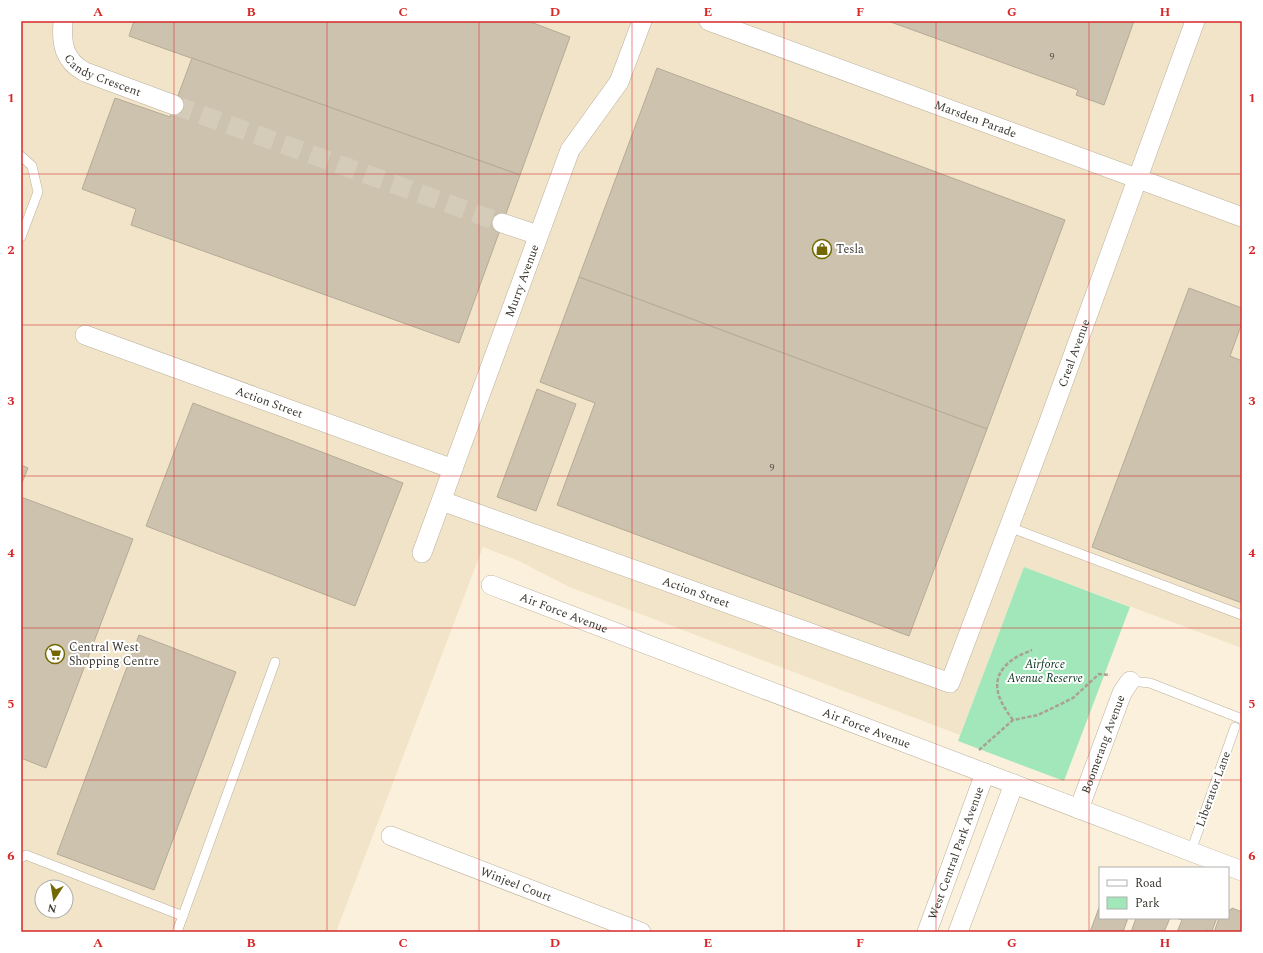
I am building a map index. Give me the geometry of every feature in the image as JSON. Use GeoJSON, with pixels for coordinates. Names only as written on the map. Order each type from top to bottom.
{"type":"FeatureCollection","features":[{"type":"Feature","properties":{"kind":"street","name":"Candy Crescent"},"geometry":{"type":"LineString","coordinates":[[63,21],[62,36],[64,51],[69,60],[76,67],[92,75],[174,105]]}},
{"type":"Feature","properties":{"kind":"street","name":"Murry Avenue"},"geometry":{"type":"LineString","coordinates":[[422,553],[570,150],[619,82],[642,21]]}},
{"type":"Feature","properties":{"kind":"street","name":"Marsden Parade"},"geometry":{"type":"LineString","coordinates":[[709,21],[1242,217]]}},
{"type":"Feature","properties":{"kind":"street","name":"Creal Avenue"},"geometry":{"type":"LineString","coordinates":[[950,683],[1138,179],[1195,21]]}},
{"type":"Feature","properties":{"kind":"street"},"geometry":{"type":"LineString","coordinates":[[502,223],[538,235]]}},
{"type":"Feature","properties":{"kind":"street","name":"Action Street"},"geometry":{"type":"LineString","coordinates":[[85,335],[453,469]]}},
{"type":"Feature","properties":{"kind":"street","name":"Action Street"},"geometry":{"type":"LineString","coordinates":[[442,501],[950,683]]}},
{"type":"Feature","properties":{"kind":"street","name":"Air Force Avenue"},"geometry":{"type":"LineString","coordinates":[[491,585],[1242,871]]}},
{"type":"Feature","properties":{"kind":"street","name":"Boomerang Avenue"},"geometry":{"type":"LineString","coordinates":[[1079,809],[1122,693],[1128,682]]}},
{"type":"Feature","properties":{"kind":"street","name":"West Central Park Avenue"},"geometry":{"type":"LineString","coordinates":[[927,932],[985,773]]}},
{"type":"Feature","properties":{"kind":"street"},"geometry":{"type":"LineString","coordinates":[[958,932],[1014,784]]}},
{"type":"Feature","properties":{"kind":"street","name":"Winjeel Court"},"geometry":{"type":"LineString","coordinates":[[391,836],[641,932]]}},
{"type":"Feature","properties":{"kind":"lane"},"geometry":{"type":"LineString","coordinates":[[21,156],[32,166],[38,192],[21,236]]}},
{"type":"Feature","properties":{"kind":"lane"},"geometry":{"type":"LineString","coordinates":[[1009,527],[1242,614]]}},
{"type":"Feature","properties":{"kind":"lane"},"geometry":{"type":"LineString","coordinates":[[177,932],[274,662]]}},
{"type":"Feature","properties":{"kind":"lane"},"geometry":{"type":"LineString","coordinates":[[1128,682],[1150,683],[1242,718]]}},
{"type":"Feature","properties":{"kind":"lane","name":"Liberator Lane"},"geometry":{"type":"LineString","coordinates":[[1191,852],[1235,727]]}},
{"type":"Feature","properties":{"kind":"lane"},"geometry":{"type":"LineString","coordinates":[[21,858],[26,855],[183,916]]}},
{"type":"Feature","properties":{"kind":"path"},"geometry":{"type":"LineString","coordinates":[[1013,720],[1000,704],[996,687],[1002,672],[1012,660],[1032,650]]}},
{"type":"Feature","properties":{"kind":"path"},"geometry":{"type":"LineString","coordinates":[[978,753],[983,746],[1013,720],[1038,714],[1073,698],[1099,674],[1104,673],[1128,682]]}},
{"type":"Feature","properties":{"kind":"shaded area"},"geometry":{"type":"Polygon","coordinates":[[[21,21],[1242,21],[1242,648],[1024,567],[960,735],[569,587],[519,561],[483,547],[336,932],[21,932],[21,21]]]}},
{"type":"Feature","properties":{"kind":"green space","name":"Airforce Avenue Reserve"},"geometry":{"type":"Polygon","coordinates":[[[1024,567],[1130,607],[1064,781],[958,741],[1024,567]]]}},
{"type":"Feature","properties":{"kind":"building"},"geometry":{"type":"Polygon","coordinates":[[[134,21],[528,21],[570,37],[520,175],[129,36],[134,21]]]}},
{"type":"Feature","properties":{"kind":"building"},"geometry":{"type":"Polygon","coordinates":[[[888,21],[1134,21],[1104,105],[1076,95],[1078,90],[888,21]]]}},
{"type":"Feature","properties":{"kind":"building"},"geometry":{"type":"Polygon","coordinates":[[[192,58],[520,175],[459,343],[131,225],[136,209],[82,189],[115,98],[170,117],[192,58]]]}},
{"type":"Feature","properties":{"kind":"building","name":"Tesla"},"geometry":{"type":"Polygon","coordinates":[[[657,68],[1065,220],[987,429],[579,277],[657,68]]]}},
{"type":"Feature","properties":{"kind":"building"},"geometry":{"type":"Polygon","coordinates":[[[579,277],[987,429],[909,636],[557,505],[595,403],[540,382],[579,277]]]}},
{"type":"Feature","properties":{"kind":"building"},"geometry":{"type":"Polygon","coordinates":[[[1189,288],[1242,308],[1242,323],[1230,356],[1242,361],[1242,603],[1092,547],[1189,288]]]}},
{"type":"Feature","properties":{"kind":"building"},"geometry":{"type":"Polygon","coordinates":[[[537,389],[576,404],[536,511],[497,497],[537,389]]]}},
{"type":"Feature","properties":{"kind":"building"},"geometry":{"type":"Polygon","coordinates":[[[193,403],[403,483],[355,606],[146,526],[193,403]]]}},
{"type":"Feature","properties":{"kind":"building"},"geometry":{"type":"Polygon","coordinates":[[[21,465],[28,468],[21,485],[21,465]]]}},
{"type":"Feature","properties":{"kind":"building","name":"Central West Shopping Centre"},"geometry":{"type":"Polygon","coordinates":[[[21,497],[133,539],[46,768],[21,758],[21,497]]]}},
{"type":"Feature","properties":{"kind":"building"},"geometry":{"type":"Polygon","coordinates":[[[139,635],[236,672],[154,890],[57,854],[139,635]]]}},
{"type":"Feature","properties":{"kind":"building"},"geometry":{"type":"Polygon","coordinates":[[[1099,908],[1099,919],[1128,919],[1123,932],[1090,932],[1099,908]]]}},
{"type":"Feature","properties":{"kind":"building"},"geometry":{"type":"Polygon","coordinates":[[[1232,908],[1242,912],[1242,932],[1214,932],[1219,919],[1229,919],[1229,909],[1231,910],[1232,908]]]}},
{"type":"Feature","properties":{"kind":"building"},"geometry":{"type":"Polygon","coordinates":[[[1136,919],[1170,919],[1164,932],[1131,932],[1136,919]]]}},
{"type":"Feature","properties":{"kind":"building"},"geometry":{"type":"Polygon","coordinates":[[[1179,919],[1217,919],[1212,931],[1177,932],[1182,920],[1179,919]]]}},
{"type":"Feature","properties":{"kind":"tunnel"},"geometry":{"type":"LineString","coordinates":[[174,105],[502,223]]}},
{"type":"Feature","properties":{"kind":"place","name":"Tesla"},"geometry":{"type":"Point","coordinates":[822,249]}},
{"type":"Feature","properties":{"kind":"place","name":"Central West Shopping Centre"},"geometry":{"type":"Point","coordinates":[55,654]}}]}
